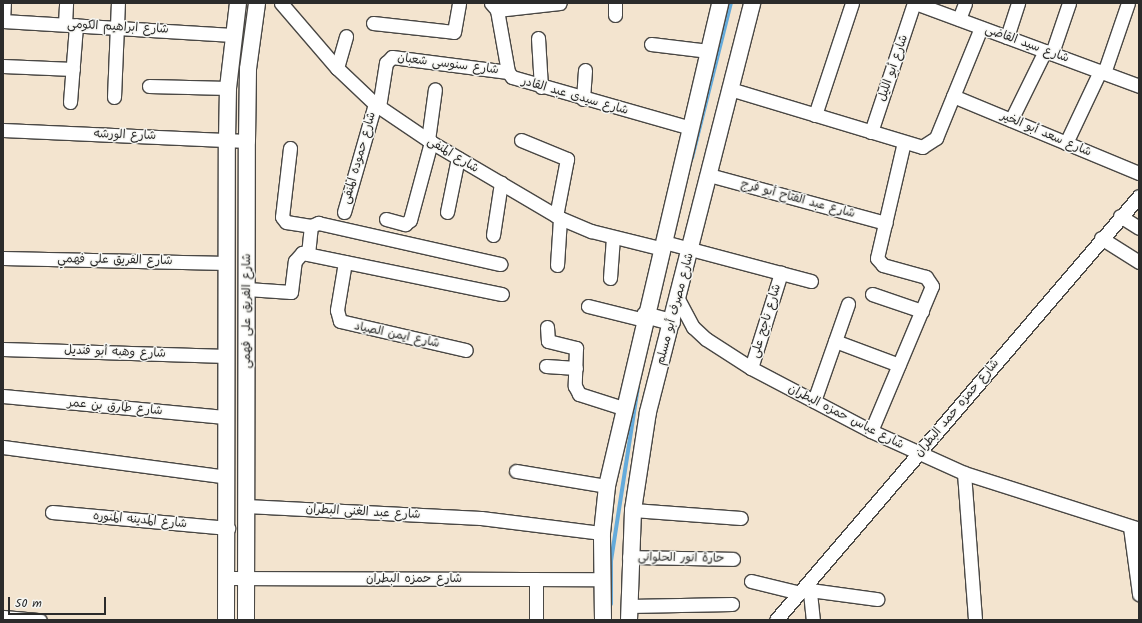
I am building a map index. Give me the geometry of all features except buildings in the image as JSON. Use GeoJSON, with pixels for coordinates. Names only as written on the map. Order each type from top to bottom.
{"type":"FeatureCollection","features":[{"type":"Feature","properties":{"kind":"street"},"geometry":{"type":"LineString","coordinates":[[3,21],[4,3]]}},
{"type":"Feature","properties":{"kind":"street"},"geometry":{"type":"LineString","coordinates":[[66,3],[71,25],[73,69],[70,102]]}},
{"type":"Feature","properties":{"kind":"street"},"geometry":{"type":"LineString","coordinates":[[114,97],[118,3]]}},
{"type":"Feature","properties":{"kind":"street","name":"شارع الفريق على فهمى"},"geometry":{"type":"LineString","coordinates":[[226,620],[228,528],[228,88],[233,35],[238,3]]}},
{"type":"Feature","properties":{"kind":"street","name":"شارع الفريق على فهمى"},"geometry":{"type":"LineString","coordinates":[[246,620],[248,69],[257,3]]}},
{"type":"Feature","properties":{"kind":"street","name":"شارع المنفى"},"geometry":{"type":"LineString","coordinates":[[281,3],[337,68],[377,106],[430,141],[558,217],[612,238],[663,246],[691,248],[811,281]]}},
{"type":"Feature","properties":{"kind":"street"},"geometry":{"type":"LineString","coordinates":[[373,24],[454,32],[459,3]]}},
{"type":"Feature","properties":{"kind":"street"},"geometry":{"type":"LineString","coordinates":[[494,6],[560,3]]}},
{"type":"Feature","properties":{"kind":"street","name":"شارع مصرف أبو مسلم"},"geometry":{"type":"LineString","coordinates":[[629,613],[629,557],[633,510],[648,412],[691,248],[752,3]]}},
{"type":"Feature","properties":{"kind":"street"},"geometry":{"type":"LineString","coordinates":[[815,115],[852,3]]}},
{"type":"Feature","properties":{"kind":"street","name":"شارع سيد القاضى"},"geometry":{"type":"LineString","coordinates":[[914,3],[1139,86]]}},
{"type":"Feature","properties":{"kind":"street","name":"شارع أبو الليل"},"geometry":{"type":"LineString","coordinates":[[871,132],[914,3]]}},
{"type":"Feature","properties":{"kind":"street"},"geometry":{"type":"LineString","coordinates":[[959,19],[965,3]]}},
{"type":"Feature","properties":{"kind":"street"},"geometry":{"type":"LineString","coordinates":[[1007,37],[1018,3]]}},
{"type":"Feature","properties":{"kind":"street"},"geometry":{"type":"LineString","coordinates":[[1011,120],[1048,52],[1069,3]]}},
{"type":"Feature","properties":{"kind":"street"},"geometry":{"type":"LineString","coordinates":[[1066,143],[1102,72],[1128,3]]}},
{"type":"Feature","properties":{"kind":"street","name":"شارع سيدى عبد القادر"},"geometry":{"type":"LineString","coordinates":[[494,6],[508,72],[522,82],[691,128]]}},
{"type":"Feature","properties":{"kind":"street"},"geometry":{"type":"LineString","coordinates":[[603,620],[601,579],[602,533],[607,486],[644,317],[663,246],[709,51],[716,7]]}},
{"type":"Feature","properties":{"kind":"street","name":"شارع ابراهيم الكومى"},"geometry":{"type":"LineString","coordinates":[[3,21],[117,26],[233,35]]}},
{"type":"Feature","properties":{"kind":"street"},"geometry":{"type":"LineString","coordinates":[[730,89],[922,147],[936,138],[982,28]]}},
{"type":"Feature","properties":{"kind":"street"},"geometry":{"type":"LineString","coordinates":[[337,68],[346,36]]}},
{"type":"Feature","properties":{"kind":"street"},"geometry":{"type":"LineString","coordinates":[[538,38],[541,87]]}},
{"type":"Feature","properties":{"kind":"street"},"geometry":{"type":"LineString","coordinates":[[651,44],[709,51]]}},
{"type":"Feature","properties":{"kind":"street","name":"شارع سنوسى شعبان"},"geometry":{"type":"LineString","coordinates":[[377,106],[386,63],[392,57],[508,72]]}},
{"type":"Feature","properties":{"kind":"street"},"geometry":{"type":"LineString","coordinates":[[3,66],[73,69]]}},
{"type":"Feature","properties":{"kind":"street"},"geometry":{"type":"LineString","coordinates":[[583,99],[585,70]]}},
{"type":"Feature","properties":{"kind":"street"},"geometry":{"type":"LineString","coordinates":[[149,86],[228,88]]}},
{"type":"Feature","properties":{"kind":"street"},"geometry":{"type":"LineString","coordinates":[[386,218],[405,224],[410,220],[430,141],[435,88]]}},
{"type":"Feature","properties":{"kind":"street","name":"شارع سعد أبو الخير"},"geometry":{"type":"LineString","coordinates":[[953,96],[1139,173]]}},
{"type":"Feature","properties":{"kind":"street","name":"شارع حموده المنفى"},"geometry":{"type":"LineString","coordinates":[[344,212],[377,106]]}},
{"type":"Feature","properties":{"kind":"street","name":"شارع الورشه"},"geometry":{"type":"LineString","coordinates":[[3,130],[247,141]]}},
{"type":"Feature","properties":{"kind":"street"},"geometry":{"type":"LineString","coordinates":[[521,140],[567,160],[558,217],[557,265]]}},
{"type":"Feature","properties":{"kind":"street"},"geometry":{"type":"LineString","coordinates":[[871,431],[931,292],[930,281],[883,265],[878,254],[904,142]]}},
{"type":"Feature","properties":{"kind":"street"},"geometry":{"type":"LineString","coordinates":[[290,148],[282,217],[286,222],[311,226],[318,223],[500,264]]}},
{"type":"Feature","properties":{"kind":"street"},"geometry":{"type":"LineString","coordinates":[[447,212],[458,158]]}},
{"type":"Feature","properties":{"kind":"street","name":"شارع عبد الفتاح أبو فرج"},"geometry":{"type":"LineString","coordinates":[[709,175],[886,223]]}},
{"type":"Feature","properties":{"kind":"street"},"geometry":{"type":"LineString","coordinates":[[493,235],[501,183]]}},
{"type":"Feature","properties":{"kind":"street","name":"شارع حمزه حمد البطران"},"geometry":{"type":"LineString","coordinates":[[776,620],[806,589],[1100,238],[1139,196]]}},
{"type":"Feature","properties":{"kind":"street"},"geometry":{"type":"LineString","coordinates":[[1120,216],[1139,228]]}},
{"type":"Feature","properties":{"kind":"street"},"geometry":{"type":"LineString","coordinates":[[308,254],[311,226]]}},
{"type":"Feature","properties":{"kind":"street"},"geometry":{"type":"LineString","coordinates":[[610,278],[612,238]]}},
{"type":"Feature","properties":{"kind":"street"},"geometry":{"type":"LineString","coordinates":[[1100,238],[1139,262]]}},
{"type":"Feature","properties":{"kind":"street"},"geometry":{"type":"LineString","coordinates":[[227,290],[247,290],[288,294],[292,288],[297,256],[308,254],[502,294]]}},
{"type":"Feature","properties":{"kind":"street","name":"شارع الفريق على فهمي"},"geometry":{"type":"LineString","coordinates":[[3,258],[227,263]]}},
{"type":"Feature","properties":{"kind":"street","name":"شارع ايمن الصياد"},"geometry":{"type":"LineString","coordinates":[[344,262],[337,310],[340,321],[466,350]]}},
{"type":"Feature","properties":{"kind":"street","name":"شارع ناجح على"},"geometry":{"type":"LineString","coordinates":[[751,368],[781,273]]}},
{"type":"Feature","properties":{"kind":"street"},"geometry":{"type":"LineString","coordinates":[[872,294],[922,311]]}},
{"type":"Feature","properties":{"kind":"street","name":"شارع عباس حمزه البطران"},"geometry":{"type":"LineString","coordinates":[[678,299],[693,327],[751,368],[871,431],[964,473],[1135,528],[1139,594]]}},
{"type":"Feature","properties":{"kind":"street"},"geometry":{"type":"LineString","coordinates":[[814,402],[848,304]]}},
{"type":"Feature","properties":{"kind":"street"},"geometry":{"type":"LineString","coordinates":[[588,306],[672,322]]}},
{"type":"Feature","properties":{"kind":"street"},"geometry":{"type":"LineString","coordinates":[[547,327],[548,341],[576,348],[575,386],[579,394],[623,408]]}},
{"type":"Feature","properties":{"kind":"street"},"geometry":{"type":"LineString","coordinates":[[835,341],[899,365]]}},
{"type":"Feature","properties":{"kind":"street","name":"شارع وهبه أبو قنديل"},"geometry":{"type":"LineString","coordinates":[[3,349],[227,356]]}},
{"type":"Feature","properties":{"kind":"street"},"geometry":{"type":"LineString","coordinates":[[546,366],[576,368]]}},
{"type":"Feature","properties":{"kind":"street","name":"شارع طارق بن عمر"},"geometry":{"type":"LineString","coordinates":[[3,396],[227,417]]}},
{"type":"Feature","properties":{"kind":"street"},"geometry":{"type":"LineString","coordinates":[[3,447],[227,477]]}},
{"type":"Feature","properties":{"kind":"street"},"geometry":{"type":"LineString","coordinates":[[516,472],[607,486]]}},
{"type":"Feature","properties":{"kind":"street"},"geometry":{"type":"LineString","coordinates":[[964,473],[975,620]]}},
{"type":"Feature","properties":{"kind":"street","name":"شارع عبد الغنى البطران"},"geometry":{"type":"LineString","coordinates":[[246,506],[481,518],[602,533]]}},
{"type":"Feature","properties":{"kind":"street"},"geometry":{"type":"LineString","coordinates":[[633,510],[741,518]]}},
{"type":"Feature","properties":{"kind":"street","name":"شارع المدينه المنوره"},"geometry":{"type":"LineString","coordinates":[[52,512],[228,528]]}},
{"type":"Feature","properties":{"kind":"street","name":"حارة انور الحلوانى"},"geometry":{"type":"LineString","coordinates":[[629,557],[733,559]]}},
{"type":"Feature","properties":{"kind":"street","name":"شارع حمزه البطران"},"geometry":{"type":"LineString","coordinates":[[226,578],[601,579]]}},
{"type":"Feature","properties":{"kind":"street"},"geometry":{"type":"LineString","coordinates":[[536,579],[536,620]]}},
{"type":"Feature","properties":{"kind":"street"},"geometry":{"type":"LineString","coordinates":[[750,581],[877,599]]}},
{"type":"Feature","properties":{"kind":"street"},"geometry":{"type":"LineString","coordinates":[[806,589],[813,620]]}},
{"type":"Feature","properties":{"kind":"street"},"geometry":{"type":"LineString","coordinates":[[629,613],[732,604]]}},
{"type":"Feature","properties":{"kind":"street"},"geometry":{"type":"LineString","coordinates":[[3,617],[40,620]]}},
{"type":"Feature","properties":{"kind":"waterway"},"geometry":{"type":"LineString","coordinates":[[692,158],[731,3]]}},
{"type":"Feature","properties":{"kind":"waterway"},"geometry":{"type":"LineString","coordinates":[[611,604],[611,561],[638,386]]}}]}
